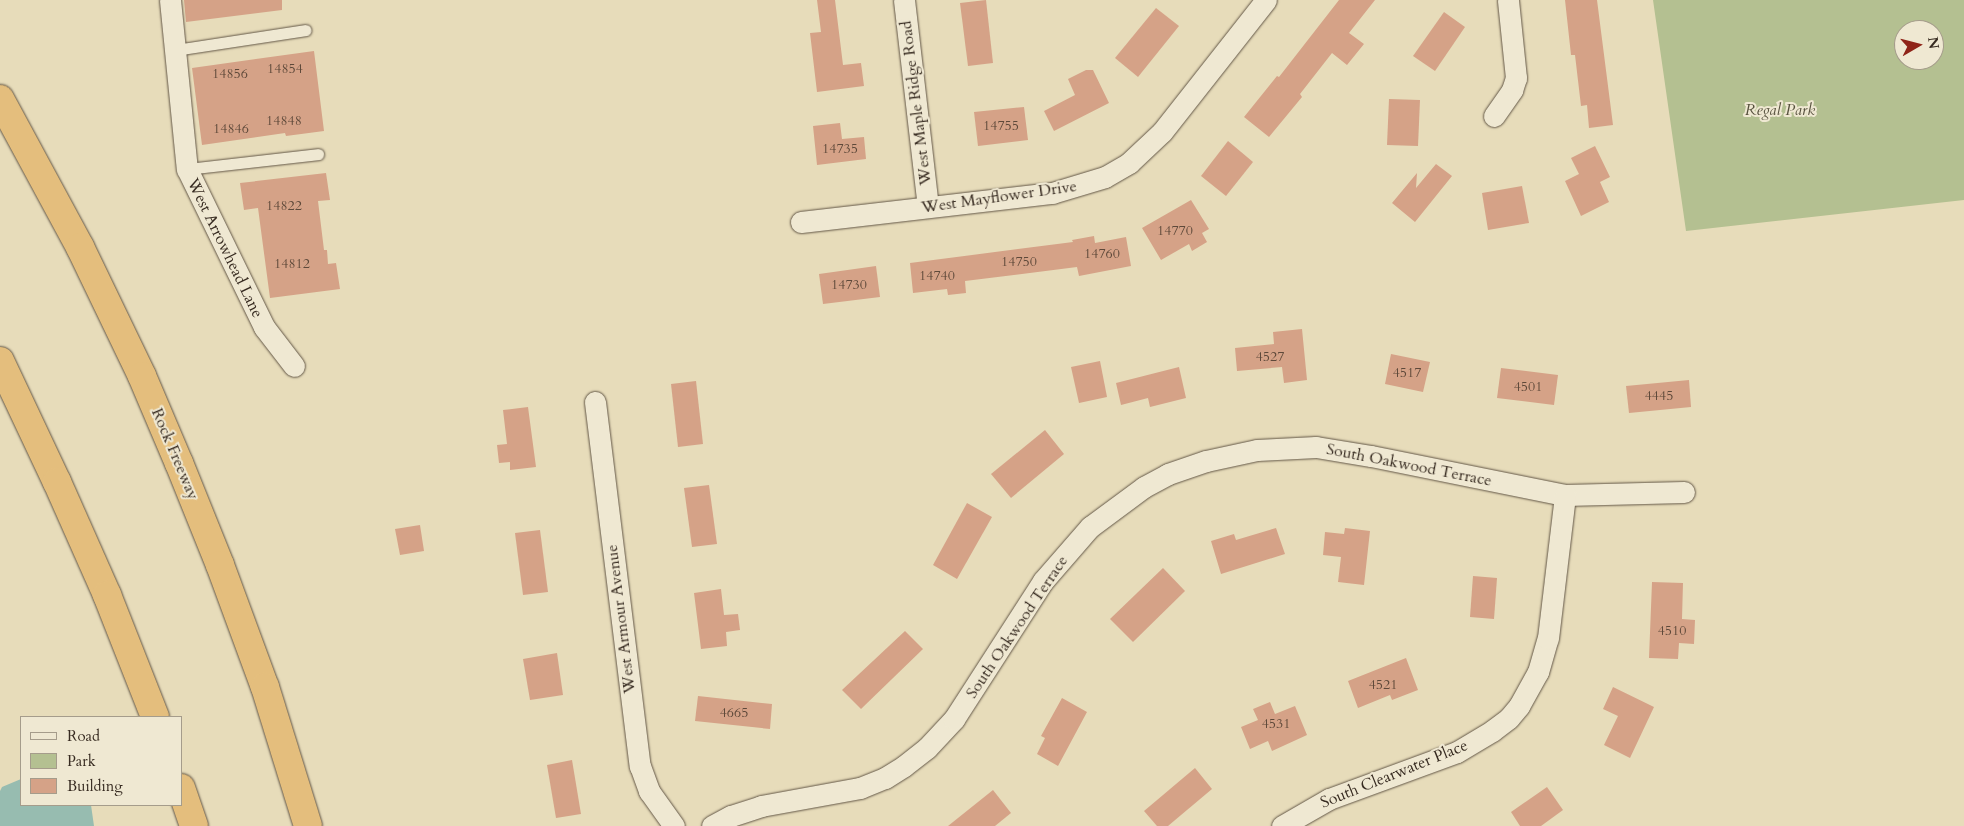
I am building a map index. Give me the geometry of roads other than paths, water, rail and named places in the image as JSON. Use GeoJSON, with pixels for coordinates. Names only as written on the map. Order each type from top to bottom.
{"type":"FeatureCollection","features":[{"type":"Feature","properties":{"kind":"highway","name":"Rock Freeway"},"geometry":{"type":"LineString","coordinates":[[0,99],[80,247],[142,376],[176,454],[265,687],[308,826]]}},
{"type":"Feature","properties":{"kind":"highway"},"geometry":{"type":"LineString","coordinates":[[0,361],[57,482],[107,595],[155,716]]}},
{"type":"Feature","properties":{"kind":"highway"},"geometry":{"type":"LineString","coordinates":[[182,791],[194,826]]}},
{"type":"Feature","properties":{"kind":"street","name":"West Arrowhead Lane"},"geometry":{"type":"LineString","coordinates":[[170,0],[187,169],[264,327],[294,366]]}},
{"type":"Feature","properties":{"kind":"street","name":"West Maple Ridge Road"},"geometry":{"type":"LineString","coordinates":[[904,0],[928,206]]}},
{"type":"Feature","properties":{"kind":"street","name":"West Mayflower Drive"},"geometry":{"type":"LineString","coordinates":[[801,222],[1052,192],[1085,185],[1117,171],[1129,163],[1162,132],[1266,0]]}},
{"type":"Feature","properties":{"kind":"street"},"geometry":{"type":"LineString","coordinates":[[1494,116],[1512,90],[1516,78],[1508,0]]}},
{"type":"Feature","properties":{"kind":"street","name":"West Armour Avenue"},"geometry":{"type":"LineString","coordinates":[[595,402],[640,766],[649,791],[674,826]]}},
{"type":"Feature","properties":{"kind":"street","name":"South Oakwood Terrace"},"geometry":{"type":"LineString","coordinates":[[712,826],[730,816],[761,806],[860,788],[885,778],[904,766],[927,748],[954,719],[1043,581],[1068,549],[1118,504],[1168,474],[1241,452],[1316,448],[1363,455],[1565,495],[1684,492]]}},
{"type":"Feature","properties":{"kind":"street","name":"South Clearwater Place"},"geometry":{"type":"LineString","coordinates":[[1282,826],[1329,798],[1457,752],[1492,731],[1509,718],[1519,706],[1538,672],[1548,638],[1565,495]]}},
{"type":"Feature","properties":{"kind":"lane"},"geometry":{"type":"LineString","coordinates":[[175,50],[305,30]]}},
{"type":"Feature","properties":{"kind":"lane"},"geometry":{"type":"LineString","coordinates":[[187,169],[318,154]]}},
{"type":"Feature","properties":{"kind":"water"},"geometry":{"type":"Polygon","coordinates":[[[20,779],[20,806],[91,806],[94,826],[0,826],[0,791],[2,787],[20,779]]]}},
{"type":"Feature","properties":{"kind":"park label","name":"Regal Park"},"geometry":{"type":"Point","coordinates":[1780,110]}}]}
